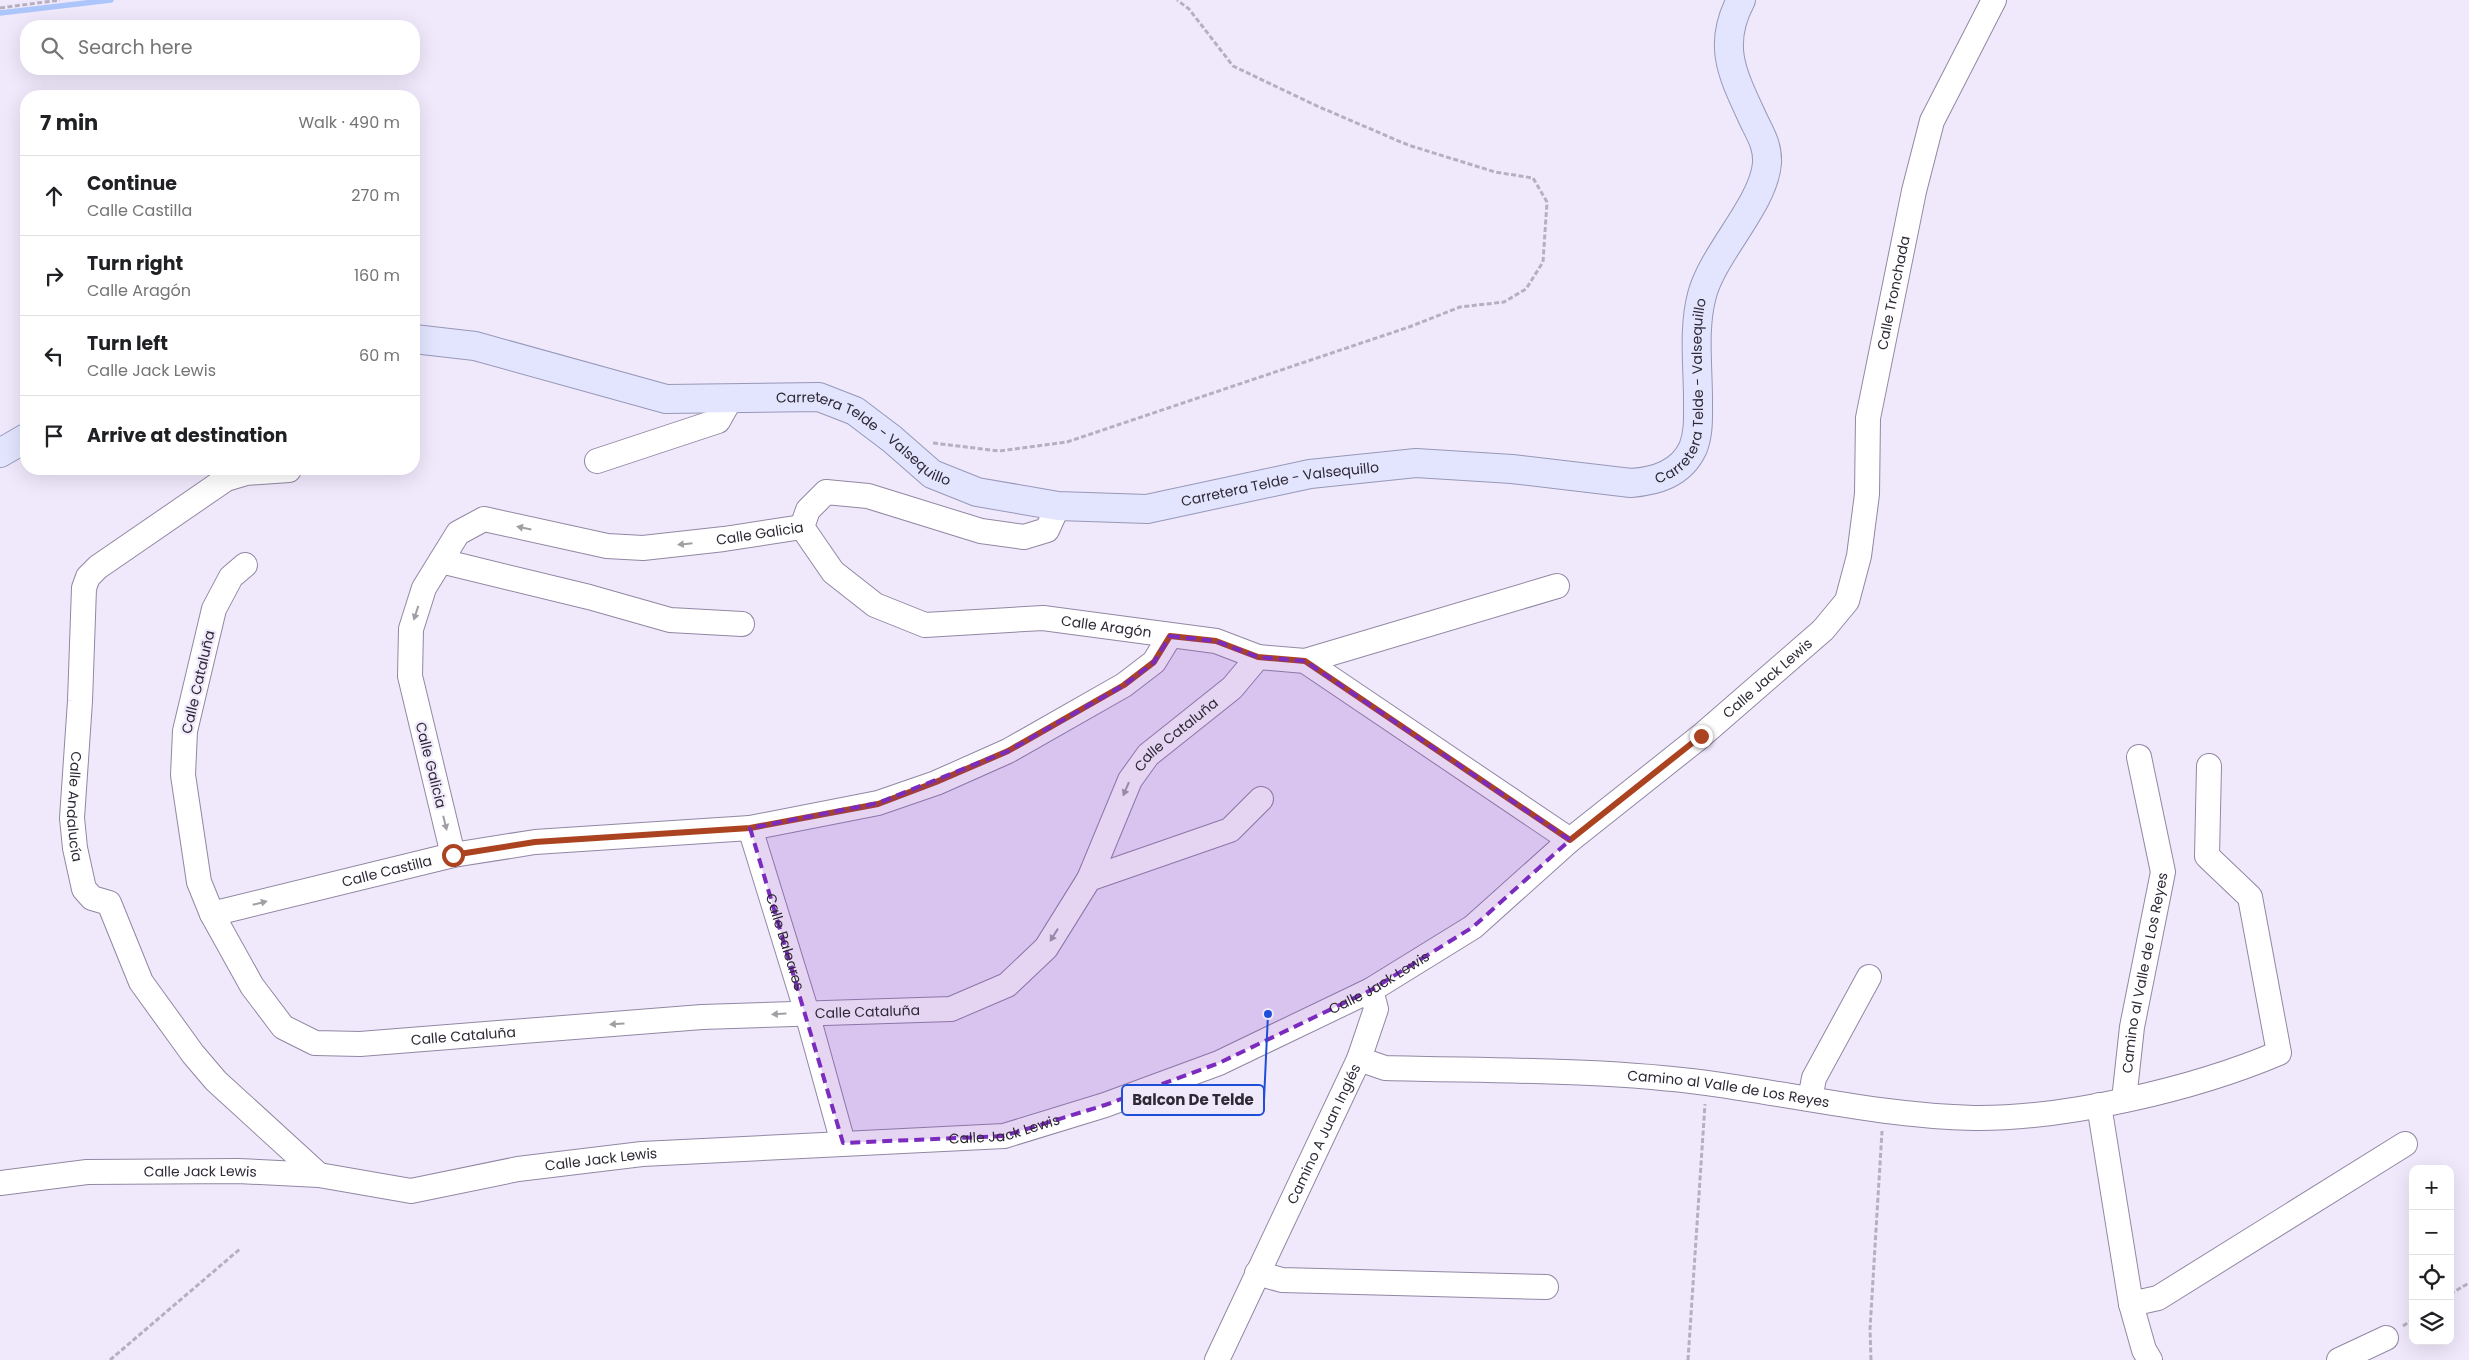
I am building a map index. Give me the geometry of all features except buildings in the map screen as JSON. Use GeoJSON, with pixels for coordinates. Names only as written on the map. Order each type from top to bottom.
{"type":"FeatureCollection","features":[{"type":"Feature","properties":{"kind":"main road","name":"Carretera Telde - Valsequillo"},"geometry":{"type":"LineString","coordinates":[[420,341],[475,346],[666,399],[819,397],[855,412],[892,439],[932,474],[977,492],[1058,506],[1147,509],[1310,474],[1416,463],[1512,469],[1631,483],[1649,482],[1665,477],[1681,465],[1692,449],[1698,429],[1698,317],[1702,294],[1712,271],[1756,196],[1767,164],[1765,144],[1734,78],[1728,56],[1728,36],[1734,13],[1741,0]]}},
{"type":"Feature","properties":{"kind":"main road"},"geometry":{"type":"LineString","coordinates":[[0,453],[20,441]]}},
{"type":"Feature","properties":{"kind":"street","name":"Calle Tronchada"},"geometry":{"type":"LineString","coordinates":[[1847,601],[1859,556],[1867,494],[1868,418],[1914,191],[1932,121],[1994,0]]}},
{"type":"Feature","properties":{"kind":"street"},"geometry":{"type":"LineString","coordinates":[[597,461],[718,422],[731,398]]}},
{"type":"Feature","properties":{"kind":"street","name":"Calle Andalucía"},"geometry":{"type":"LineString","coordinates":[[239,475],[226,479],[98,567],[88,576],[84,588],[80,701],[72,818],[75,848],[84,889],[92,898],[109,903],[141,982],[216,1081],[320,1175]]}},
{"type":"Feature","properties":{"kind":"street","name":"Calle Galicia"},"geometry":{"type":"LineString","coordinates":[[453,855],[410,676],[411,629],[424,588],[458,533],[484,519],[607,546],[643,548],[724,539],[802,528],[808,510],[826,492],[868,496],[981,531],[1024,537],[1047,530],[1058,506]]}},
{"type":"Feature","properties":{"kind":"street","name":"Calle Aragón"},"geometry":{"type":"LineString","coordinates":[[802,528],[833,572],[875,605],[925,626],[1043,618],[1216,641],[1258,657],[1305,661],[1570,840]]}},
{"type":"Feature","properties":{"kind":"street"},"geometry":{"type":"LineString","coordinates":[[441,561],[589,597],[670,620],[742,624]]}},
{"type":"Feature","properties":{"kind":"street","name":"Calle Cataluña"},"geometry":{"type":"LineString","coordinates":[[245,565],[231,577],[214,609],[185,731],[183,775],[199,882],[212,914],[252,986],[283,1027],[315,1043],[360,1044],[702,1017],[951,1009],[1007,985],[1046,948],[1089,879],[1130,780],[1148,755],[1232,688],[1258,657]]}},
{"type":"Feature","properties":{"kind":"street"},"geometry":{"type":"LineString","coordinates":[[1305,661],[1557,586]]}},
{"type":"Feature","properties":{"kind":"street","name":"Calle Jack Lewis"},"geometry":{"type":"LineString","coordinates":[[0,1183],[86,1172],[238,1171],[320,1175],[411,1191],[518,1169],[642,1154],[1004,1136],[1105,1106],[1219,1063],[1371,990],[1473,927],[1570,840],[1708,730],[1823,630],[1847,601]]}},
{"type":"Feature","properties":{"kind":"street","name":"Calle Castilla"},"geometry":{"type":"LineString","coordinates":[[212,914],[453,855],[535,842],[750,828],[878,804],[936,782],[1008,751],[1124,685],[1154,662],[1170,636]]}},
{"type":"Feature","properties":{"kind":"street","name":"Camino al Valle de Los Reyes"},"geometry":{"type":"LineString","coordinates":[[2124,1100],[2132,1027],[2163,872],[2139,757]]}},
{"type":"Feature","properties":{"kind":"street","name":"Camino al Valle de Los Reyes"},"geometry":{"type":"LineString","coordinates":[[1359,1059],[1385,1068],[1592,1072],[1707,1083],[1884,1111],[1974,1118],[2032,1114],[2099,1105],[2242,1069],[2279,1053],[2250,897],[2207,856],[2209,766]]}},
{"type":"Feature","properties":{"kind":"street"},"geometry":{"type":"LineString","coordinates":[[1089,879],[1230,830],[1262,799]]}},
{"type":"Feature","properties":{"kind":"street","name":"Calle Baleares"},"geometry":{"type":"LineString","coordinates":[[750,828],[807,1013],[843,1143]]}},
{"type":"Feature","properties":{"kind":"street"},"geometry":{"type":"LineString","coordinates":[[1810,1099],[1814,1078],[1869,977]]}},
{"type":"Feature","properties":{"kind":"street","name":"Camino A Juan Inglés"},"geometry":{"type":"LineString","coordinates":[[1217,1360],[1359,1059],[1376,1009],[1371,990]]}},
{"type":"Feature","properties":{"kind":"street"},"geometry":{"type":"LineString","coordinates":[[2099,1105],[2131,1304],[2144,1350],[2150,1360]]}},
{"type":"Feature","properties":{"kind":"street"},"geometry":{"type":"LineString","coordinates":[[2131,1304],[2158,1298],[2405,1144]]}},
{"type":"Feature","properties":{"kind":"street"},"geometry":{"type":"LineString","coordinates":[[1257,1273],[1282,1280],[1546,1287]]}},
{"type":"Feature","properties":{"kind":"street"},"geometry":{"type":"LineString","coordinates":[[2339,1360],[2386,1338]]}},
{"type":"Feature","properties":{"kind":"path"},"geometry":{"type":"LineString","coordinates":[[0,8],[60,0]]}},
{"type":"Feature","properties":{"kind":"path"},"geometry":{"type":"LineString","coordinates":[[931,443],[999,451],[1066,442],[1409,327],[1460,307],[1504,302],[1526,289],[1543,262],[1547,202],[1533,178],[1495,172],[1408,145],[1317,106],[1233,66],[1189,9],[1177,0]]}},
{"type":"Feature","properties":{"kind":"path"},"geometry":{"type":"LineString","coordinates":[[1688,1360],[1707,1083]]}},
{"type":"Feature","properties":{"kind":"path"},"geometry":{"type":"LineString","coordinates":[[1872,1360],[1870,1329],[1884,1111]]}},
{"type":"Feature","properties":{"kind":"path"},"geometry":{"type":"LineString","coordinates":[[110,1360],[240,1248]]}},
{"type":"Feature","properties":{"kind":"path"},"geometry":{"type":"LineString","coordinates":[[2454,1292],[2469,1283]]}},
{"type":"Feature","properties":{"kind":"highlighted area"},"geometry":{"type":"Polygon","coordinates":[[[1170,636],[1216,641],[1258,657],[1305,661],[1570,840],[1473,927],[1371,990],[1219,1063],[1105,1105],[1004,1136],[843,1143],[750,828],[878,803],[1008,751],[1124,685],[1154,662],[1170,636]]]}},
{"type":"Feature","properties":{"kind":"waterway"},"geometry":{"type":"LineString","coordinates":[[0,13],[111,0]]}},
{"type":"Feature","properties":{"kind":"place","name":"Balcon De Telde"},"geometry":{"type":"Point","coordinates":[1268,1014]}},
{"type":"Feature","properties":{"kind":"route"},"geometry":{"type":"LineString","coordinates":[[453,855],[535,842],[750,828],[878,804],[936,782],[1008,751],[1124,685],[1154,662],[1170,636],[1216,641],[1258,657],[1305,661],[1570,840],[1701,736]]}}]}
